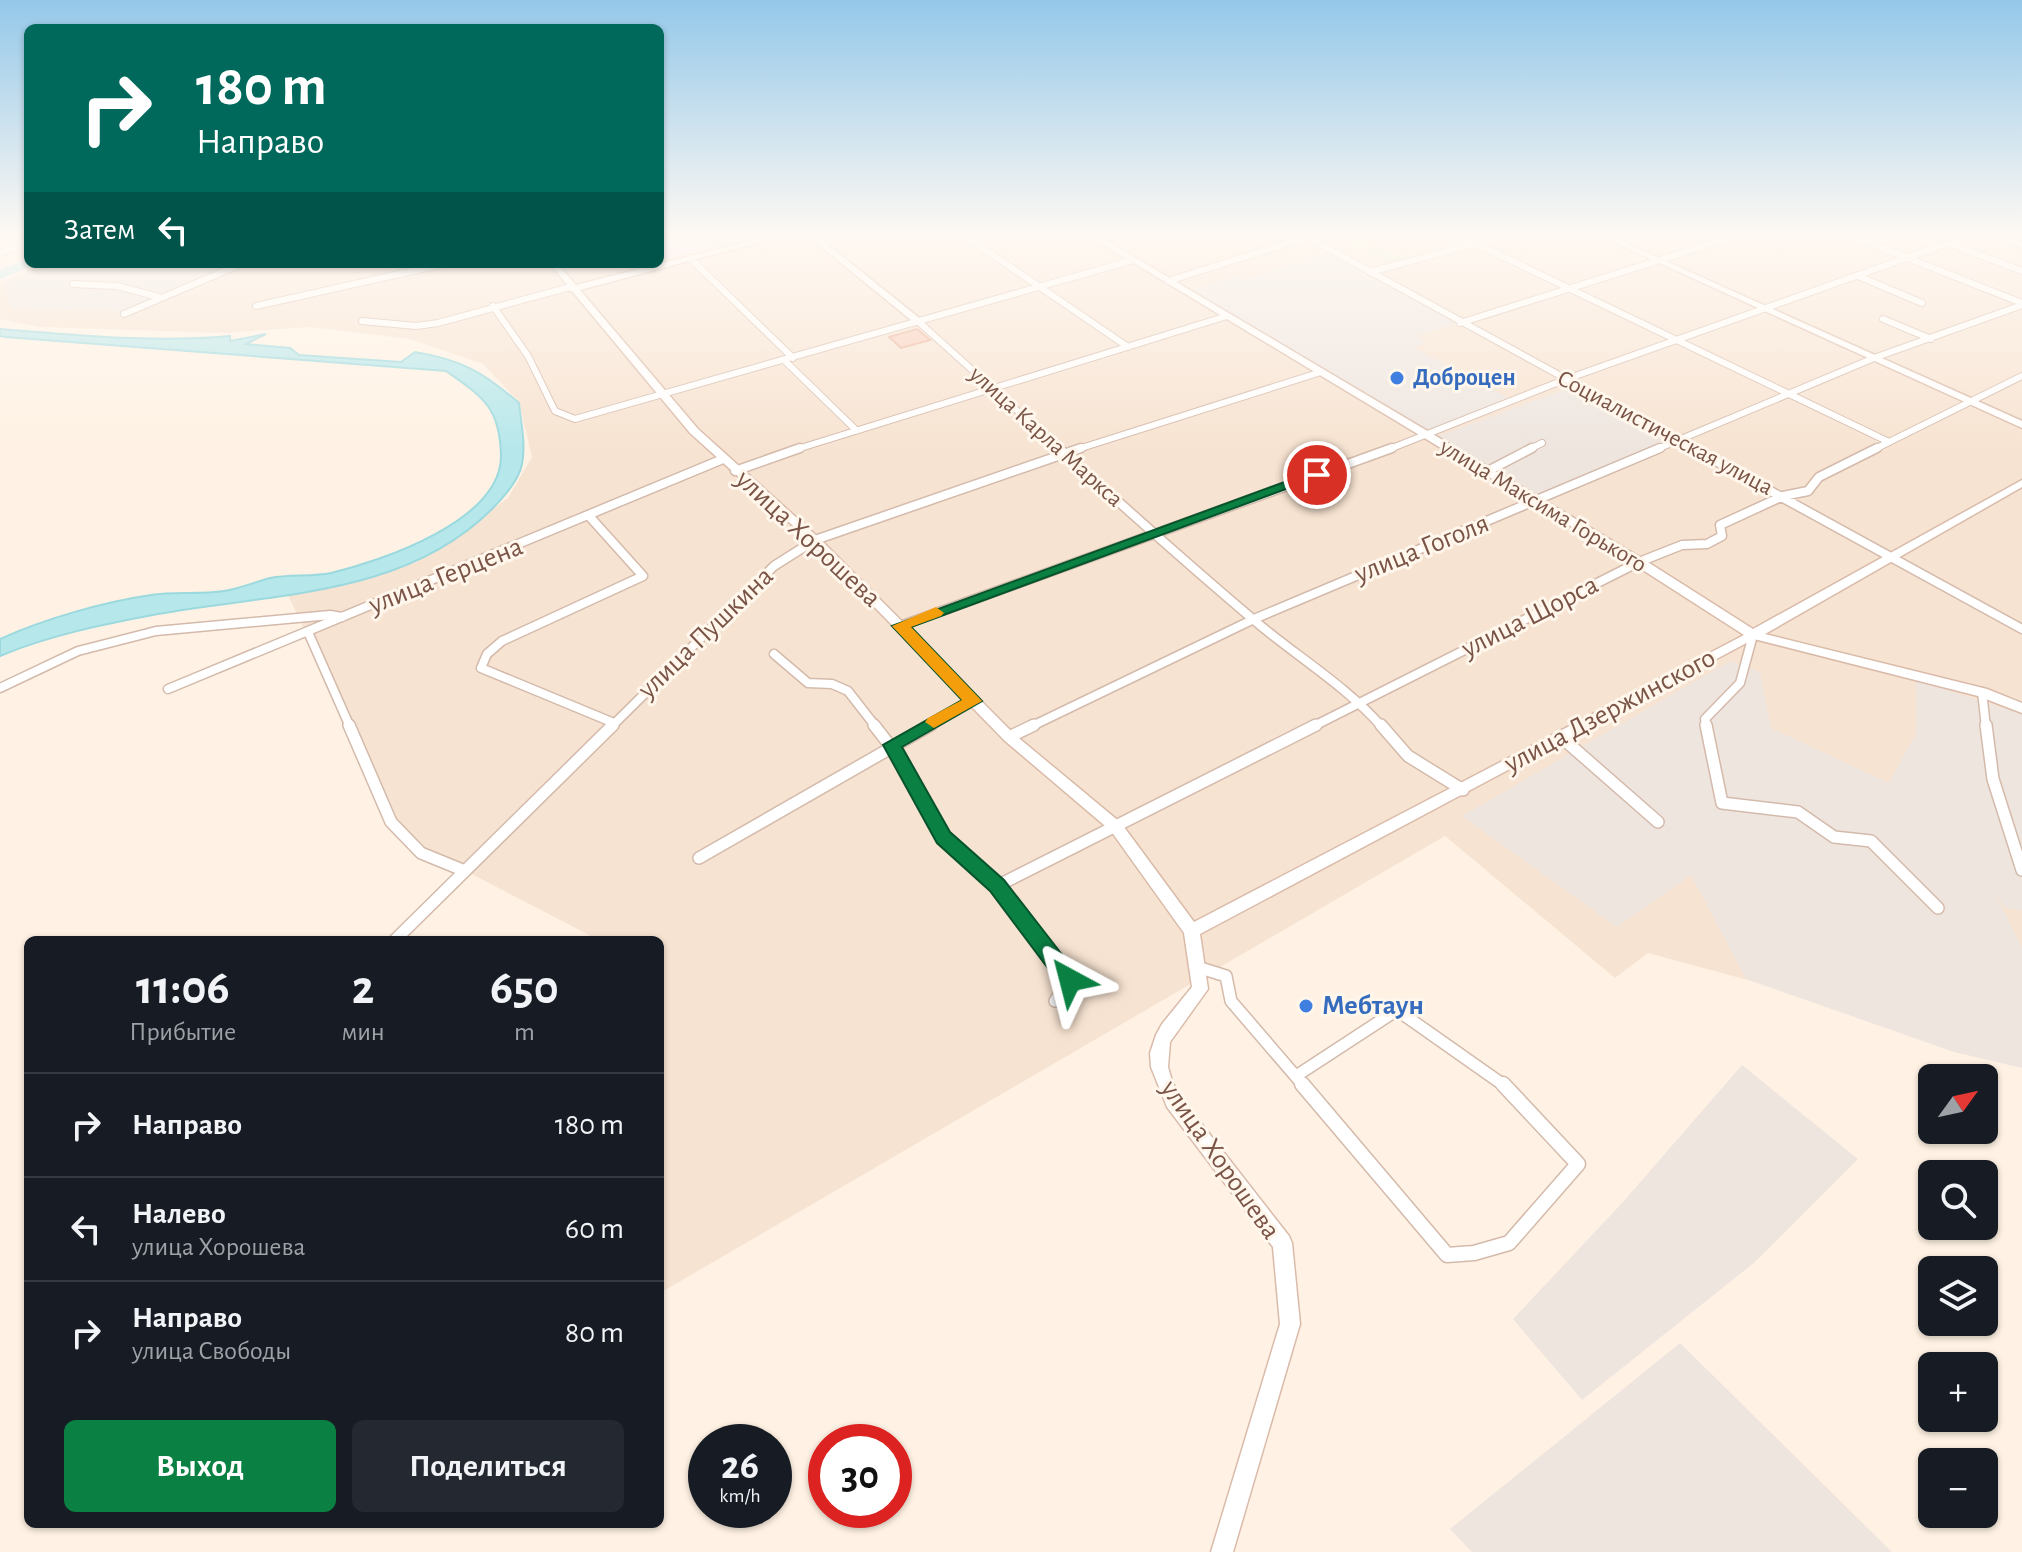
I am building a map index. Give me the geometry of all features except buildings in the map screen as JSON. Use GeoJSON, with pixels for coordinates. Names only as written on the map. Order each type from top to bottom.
{"type":"FeatureCollection","features":[{"type":"Feature","properties":{"kind":"street"},"geometry":{"type":"LineString","coordinates":[[124,314],[135,308]]}},
{"type":"Feature","properties":{"kind":"street"},"geometry":{"type":"LineString","coordinates":[[362,321],[416,326],[469,317],[488,308]]}},
{"type":"Feature","properties":{"kind":"street"},"geometry":{"type":"LineString","coordinates":[[495,308],[527,348],[529,363],[545,384],[555,411],[563,417],[575,419],[967,308]]}},
{"type":"Feature","properties":{"kind":"street","name":"улица Хорошева"},"geometry":{"type":"LineString","coordinates":[[588,308],[661,395],[735,471],[815,540],[1009,737],[1116,827],[1192,931],[1200,989],[1158,1047],[1160,1078],[1173,1101],[1282,1243],[1290,1324],[1222,1552]]}},
{"type":"Feature","properties":{"kind":"street"},"geometry":{"type":"LineString","coordinates":[[742,308],[793,358]]}},
{"type":"Feature","properties":{"kind":"street","name":"улица Карла Маркса"},"geometry":{"type":"LineString","coordinates":[[902,308],[1153,533],[1308,665],[1361,703],[1408,756],[1463,790]]}},
{"type":"Feature","properties":{"kind":"street"},"geometry":{"type":"LineString","coordinates":[[1072,308],[1128,347]]}},
{"type":"Feature","properties":{"kind":"street","name":"улица Максима Горького"},"geometry":{"type":"LineString","coordinates":[[1214,308],[1639,562],[1753,635],[1982,692],[2022,708]]}},
{"type":"Feature","properties":{"kind":"street","name":"Социалистическая улица"},"geometry":{"type":"LineString","coordinates":[[1434,308],[1564,380],[1683,440],[2022,629]]}},
{"type":"Feature","properties":{"kind":"street"},"geometry":{"type":"LineString","coordinates":[[1460,323],[1507,308]]}},
{"type":"Feature","properties":{"kind":"street"},"geometry":{"type":"LineString","coordinates":[[1608,308],[1889,442]]}},
{"type":"Feature","properties":{"kind":"street","name":"улица Гоголя"},"geometry":{"type":"LineString","coordinates":[[1009,737],[1254,619],[1874,358],[2010,308]]}},
{"type":"Feature","properties":{"kind":"street"},"geometry":{"type":"LineString","coordinates":[[900,626],[1426,436],[1564,380],[1767,309],[2022,425]]}},
{"type":"Feature","properties":{"kind":"street"},"geometry":{"type":"LineString","coordinates":[[735,471],[855,429],[1227,316]]}},
{"type":"Feature","properties":{"kind":"street"},"geometry":{"type":"LineString","coordinates":[[1883,319],[1931,339]]}},
{"type":"Feature","properties":{"kind":"street"},"geometry":{"type":"LineString","coordinates":[[784,360],[855,429]]}},
{"type":"Feature","properties":{"kind":"street","name":"улица Пушкина"},"geometry":{"type":"LineString","coordinates":[[399,936],[774,566],[815,540],[1063,454],[1321,372]]}},
{"type":"Feature","properties":{"kind":"street","name":"улица Щорса"},"geometry":{"type":"LineString","coordinates":[[997,886],[1639,562],[1682,545],[1707,544],[1722,536],[1720,525],[1783,496],[1808,491],[1819,477],[2022,376]]}},
{"type":"Feature","properties":{"kind":"street"},"geometry":{"type":"LineString","coordinates":[[1486,472],[1542,443]]}},
{"type":"Feature","properties":{"kind":"street","name":"улица Герцена"},"geometry":{"type":"LineString","coordinates":[[168,689],[590,517],[723,459]]}},
{"type":"Feature","properties":{"kind":"street","name":"улица Дзержинского"},"geometry":{"type":"LineString","coordinates":[[1192,931],[1753,635],[2022,483]]}},
{"type":"Feature","properties":{"kind":"street"},"geometry":{"type":"LineString","coordinates":[[590,517],[643,576],[505,639],[484,655],[481,668],[614,723]]}},
{"type":"Feature","properties":{"kind":"street"},"geometry":{"type":"LineString","coordinates":[[0,688],[78,651],[156,631],[330,615],[344,618]]}},
{"type":"Feature","properties":{"kind":"street"},"geometry":{"type":"LineString","coordinates":[[308,632],[391,822],[421,853],[465,871]]}},
{"type":"Feature","properties":{"kind":"street"},"geometry":{"type":"LineString","coordinates":[[1753,635],[1740,683],[1705,719],[1722,803],[1798,812],[1834,837],[1871,841],[1938,908]]}},
{"type":"Feature","properties":{"kind":"street"},"geometry":{"type":"LineString","coordinates":[[774,654],[808,683],[832,684],[848,691],[892,745],[943,837],[997,886],[1070,980],[1055,1001]]}},
{"type":"Feature","properties":{"kind":"street"},"geometry":{"type":"LineString","coordinates":[[1982,692],[1993,779],[2022,870]]}},
{"type":"Feature","properties":{"kind":"street"},"geometry":{"type":"LineString","coordinates":[[699,858],[973,701]]}},
{"type":"Feature","properties":{"kind":"street"},"geometry":{"type":"LineString","coordinates":[[1561,737],[1580,757],[1658,822]]}},
{"type":"Feature","properties":{"kind":"street"},"geometry":{"type":"LineString","coordinates":[[1197,967],[1226,976],[1231,1001],[1447,1255],[1474,1253],[1509,1243],[1578,1164],[1503,1084],[1397,1010],[1296,1076]]}},
{"type":"Feature","properties":{"kind":"shaded area"},"geometry":{"type":"Polygon","coordinates":[[[0,308],[2022,308],[2022,1058],[1998,1048],[1648,953],[1615,978],[1445,836],[664,1291],[664,936],[588,936],[402,838],[288,595],[417,562],[508,498],[532,457],[519,402],[483,364],[410,339],[310,327],[223,333],[39,327],[0,319],[0,308]]]}},
{"type":"Feature","properties":{"kind":"shaded area"},"geometry":{"type":"Polygon","coordinates":[[[11,308],[133,308],[127,311],[11,308]]]}},
{"type":"Feature","properties":{"kind":"shaded area"},"geometry":{"type":"Polygon","coordinates":[[[1218,308],[1434,308],[1459,322],[1417,336],[1426,342],[1413,347],[1514,401],[1429,434],[1218,308]]]}},
{"type":"Feature","properties":{"kind":"shaded area"},"geometry":{"type":"Polygon","coordinates":[[[1577,385],[1679,440],[1543,504],[1435,437],[1577,385]]]}},
{"type":"Feature","properties":{"kind":"shaded area"},"geometry":{"type":"Polygon","coordinates":[[[1730,661],[1760,672],[1771,728],[1889,783],[1916,733],[1916,680],[2022,714],[2022,911],[2004,907],[1993,888],[2022,948],[2022,1068],[1954,1052],[1746,979],[1691,875],[1617,927],[1462,816],[1730,661]]]}},
{"type":"Feature","properties":{"kind":"shaded area"},"geometry":{"type":"Polygon","coordinates":[[[1742,1065],[1858,1159],[1755,1262],[1582,1400],[1513,1319],[1623,1202],[1742,1065]]]}},
{"type":"Feature","properties":{"kind":"shaded area"},"geometry":{"type":"Polygon","coordinates":[[[1680,1343],[1892,1552],[1472,1552],[1450,1529],[1680,1343]]]}},
{"type":"Feature","properties":{"kind":"water"},"geometry":{"type":"Polygon","coordinates":[[[0,329],[144,338],[230,336],[230,341],[266,334],[246,344],[290,348],[299,355],[401,362],[415,352],[431,355],[471,369],[519,403],[522,464],[514,482],[492,509],[457,538],[419,560],[335,587],[118,622],[58,636],[0,656],[0,639],[54,618],[94,607],[160,594],[224,591],[270,578],[331,573],[407,548],[460,518],[481,500],[496,479],[501,456],[493,414],[479,396],[446,371],[5,337],[0,336],[0,329]]]}},
{"type":"Feature","properties":{"kind":"slow traffic"},"geometry":{"type":"LineString","coordinates":[[934,722],[973,701],[900,626],[936,613]]}},
{"type":"Feature","properties":{"kind":"place","name":"Доброцен"},"geometry":{"type":"Point","coordinates":[1397,378]}},
{"type":"Feature","properties":{"kind":"place","name":"Мебтаун"},"geometry":{"type":"Point","coordinates":[1306,1006]}},
{"type":"Feature","properties":{"kind":"route"},"geometry":{"type":"LineString","coordinates":[[1070,980],[997,886],[943,837],[892,745],[973,701],[900,626],[1317,475]]}}]}
